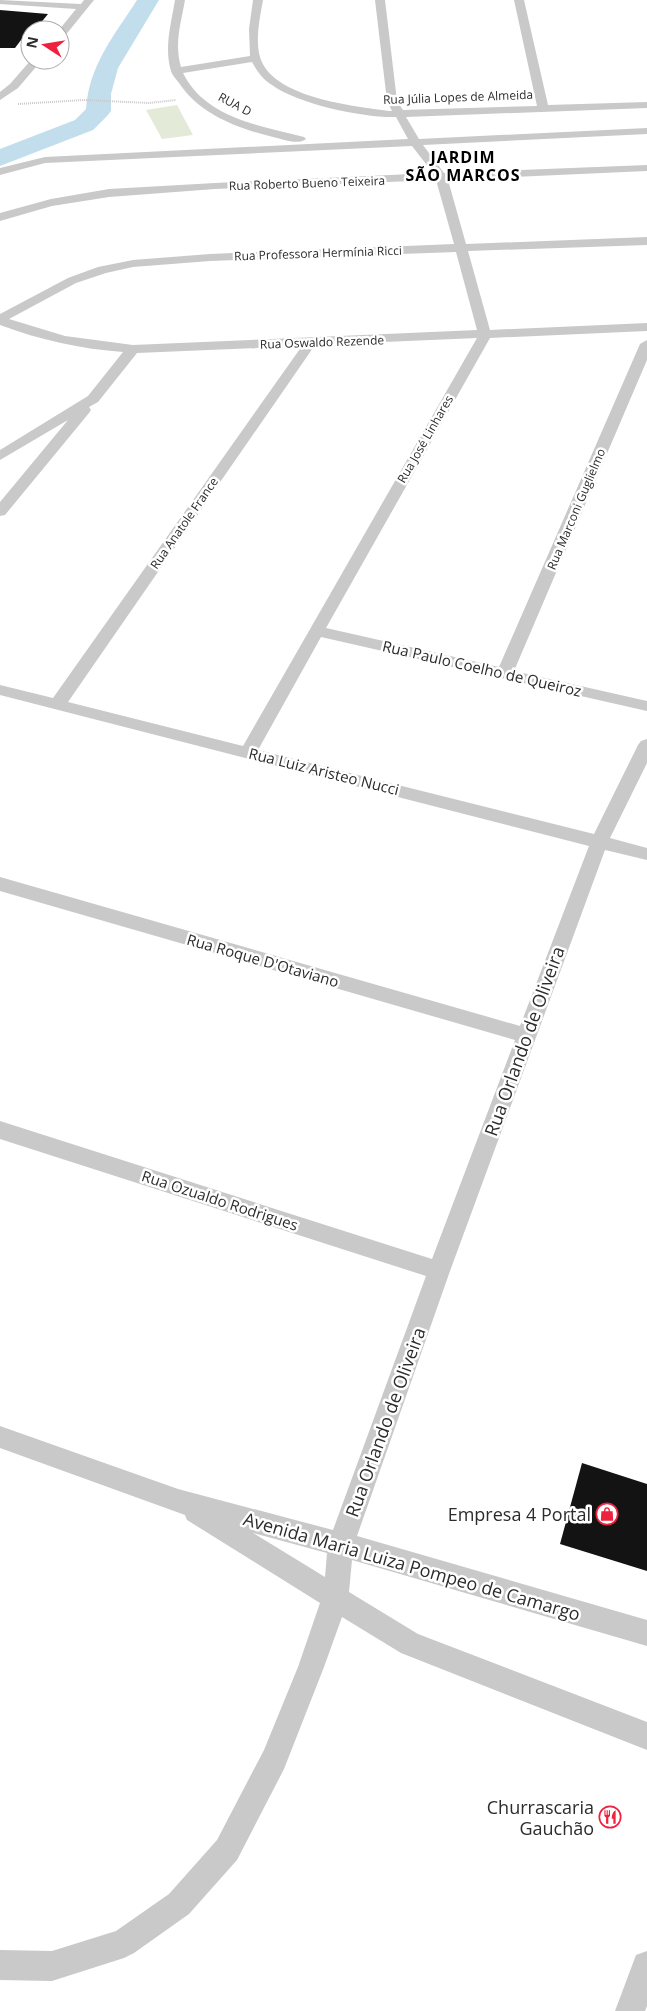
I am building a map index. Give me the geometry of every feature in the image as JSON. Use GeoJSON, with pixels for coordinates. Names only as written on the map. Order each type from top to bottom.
{"type":"FeatureCollection","features":[{"type":"Feature","properties":{"kind":"street"},"geometry":{"type":"LineString","coordinates":[[180,0],[172,42],[176,71],[255,58],[255,16],[258,0]]}},
{"type":"Feature","properties":{"kind":"street"},"geometry":{"type":"LineString","coordinates":[[380,0],[392,101],[416,143],[441,177],[484,334]]}},
{"type":"Feature","properties":{"kind":"street"},"geometry":{"type":"LineString","coordinates":[[519,0],[543,108]]}},
{"type":"Feature","properties":{"kind":"street"},"geometry":{"type":"LineString","coordinates":[[0,1],[86,4]]}},
{"type":"Feature","properties":{"kind":"street"},"geometry":{"type":"LineString","coordinates":[[70,22],[86,4]]}},
{"type":"Feature","properties":{"kind":"street","name":"Rua Júlia Lopes de Almeida"},"geometry":{"type":"LineString","coordinates":[[255,58],[267,77],[286,89],[304,97],[348,109],[400,114],[543,108],[642,120],[647,105]]}},
{"type":"Feature","properties":{"kind":"street"},"geometry":{"type":"LineString","coordinates":[[0,97],[14,86],[29,70]]}},
{"type":"Feature","properties":{"kind":"street","name":"RUA D"},"geometry":{"type":"LineString","coordinates":[[176,71],[184,83],[198,97],[212,108],[238,123],[269,134],[366,145]]}},
{"type":"Feature","properties":{"kind":"street"},"geometry":{"type":"LineString","coordinates":[[3,81],[14,86]]}},
{"type":"Feature","properties":{"kind":"street"},"geometry":{"type":"LineString","coordinates":[[0,172],[44,160],[416,143],[642,120]]}},
{"type":"Feature","properties":{"kind":"street","name":"Rua Roberto Bueno Teixeira"},"geometry":{"type":"LineString","coordinates":[[0,217],[50,203],[109,193],[191,187],[647,168]]}},
{"type":"Feature","properties":{"kind":"street","name":"Rua Professora Hermínia Ricci"},"geometry":{"type":"LineString","coordinates":[[0,319],[40,295],[77,279],[118,266],[180,259],[240,256],[647,241]]}},
{"type":"Feature","properties":{"kind":"street","name":"Rua Oswaldo Rezende"},"geometry":{"type":"LineString","coordinates":[[0,319],[34,333],[64,340],[96,346],[133,349],[647,327]]}},
{"type":"Feature","properties":{"kind":"street","name":"Rua José Linhares"},"geometry":{"type":"LineString","coordinates":[[248,752],[484,334]]}},
{"type":"Feature","properties":{"kind":"street","name":"Rua Anatole France"},"geometry":{"type":"LineString","coordinates":[[58,704],[311,342]]}},
{"type":"Feature","properties":{"kind":"street","name":"Rua Marconi Guglielmo"},"geometry":{"type":"LineString","coordinates":[[505,674],[647,344]]}},
{"type":"Feature","properties":{"kind":"street"},"geometry":{"type":"LineString","coordinates":[[0,512],[133,349]]}},
{"type":"Feature","properties":{"kind":"street"},"geometry":{"type":"LineString","coordinates":[[0,456],[93,399]]}},
{"type":"Feature","properties":{"kind":"street"},"geometry":{"type":"LineString","coordinates":[[0,485],[19,490]]}},
{"type":"Feature","properties":{"kind":"street","name":"Rua Paulo Coelho de Queiroz"},"geometry":{"type":"LineString","coordinates":[[316,631],[647,706]]}},
{"type":"Feature","properties":{"kind":"street","name":"Rua Luiz Aristeo Nucci"},"geometry":{"type":"LineString","coordinates":[[0,690],[647,854]]}},
{"type":"Feature","properties":{"kind":"street","name":"Rua Orlando de Oliveira"},"geometry":{"type":"LineString","coordinates":[[0,1965],[52,1966],[124,1943],[179,1904],[227,1850],[274,1759],[311,1667],[334,1599],[341,1544],[439,1271],[599,842],[647,745]]}},
{"type":"Feature","properties":{"kind":"street","name":"Rua Roque D'Otaviano"},"geometry":{"type":"LineString","coordinates":[[0,884],[526,1035]]}},
{"type":"Feature","properties":{"kind":"street","name":"Rua Ozualdo Rodrigues"},"geometry":{"type":"LineString","coordinates":[[0,1130],[439,1271]]}},
{"type":"Feature","properties":{"kind":"street","name":"Avenida Maria Luiza Pompeo de Camargo"},"geometry":{"type":"LineString","coordinates":[[0,1437],[178,1501],[341,1544],[647,1633]]}},
{"type":"Feature","properties":{"kind":"street","name":"Avenida Maria Luiza Pompeo de Camargo"},"geometry":{"type":"LineString","coordinates":[[178,1501],[334,1599],[410,1644],[647,1736]]}},
{"type":"Feature","properties":{"kind":"street"},"geometry":{"type":"LineString","coordinates":[[630,2011],[647,1966]]}},
{"type":"Feature","properties":{"kind":"path"},"geometry":{"type":"LineString","coordinates":[[12,105],[106,100],[149,103],[198,97]]}},
{"type":"Feature","properties":{"kind":"green space"},"geometry":{"type":"Polygon","coordinates":[[[177,105],[193,135],[162,139],[146,110],[177,105]]]}},
{"type":"Feature","properties":{"kind":"building"},"geometry":{"type":"Polygon","coordinates":[[[0,10],[48,14],[43,20],[20,20],[20,41],[15,48],[0,48],[0,10]]]}},
{"type":"Feature","properties":{"kind":"building","name":"Empresa 4 Portal"},"geometry":{"type":"Polygon","coordinates":[[[582,1463],[647,1484],[647,1571],[560,1544],[582,1463]]]}},
{"type":"Feature","properties":{"kind":"waterway"},"geometry":{"type":"LineString","coordinates":[[0,158],[84,125],[98,111],[99,94],[106,68],[148,0]]}},
{"type":"Feature","properties":{"kind":"place","name":"Empresa 4 Portal"},"geometry":{"type":"Point","coordinates":[607,1514]}},
{"type":"Feature","properties":{"kind":"place","name":"Churrascaria Gauchão"},"geometry":{"type":"Point","coordinates":[610,1817]}},
{"type":"Feature","properties":{"kind":"district","name":"JARDIM SÃO MARCOS"},"geometry":{"type":"Point","coordinates":[463,166]}}]}
